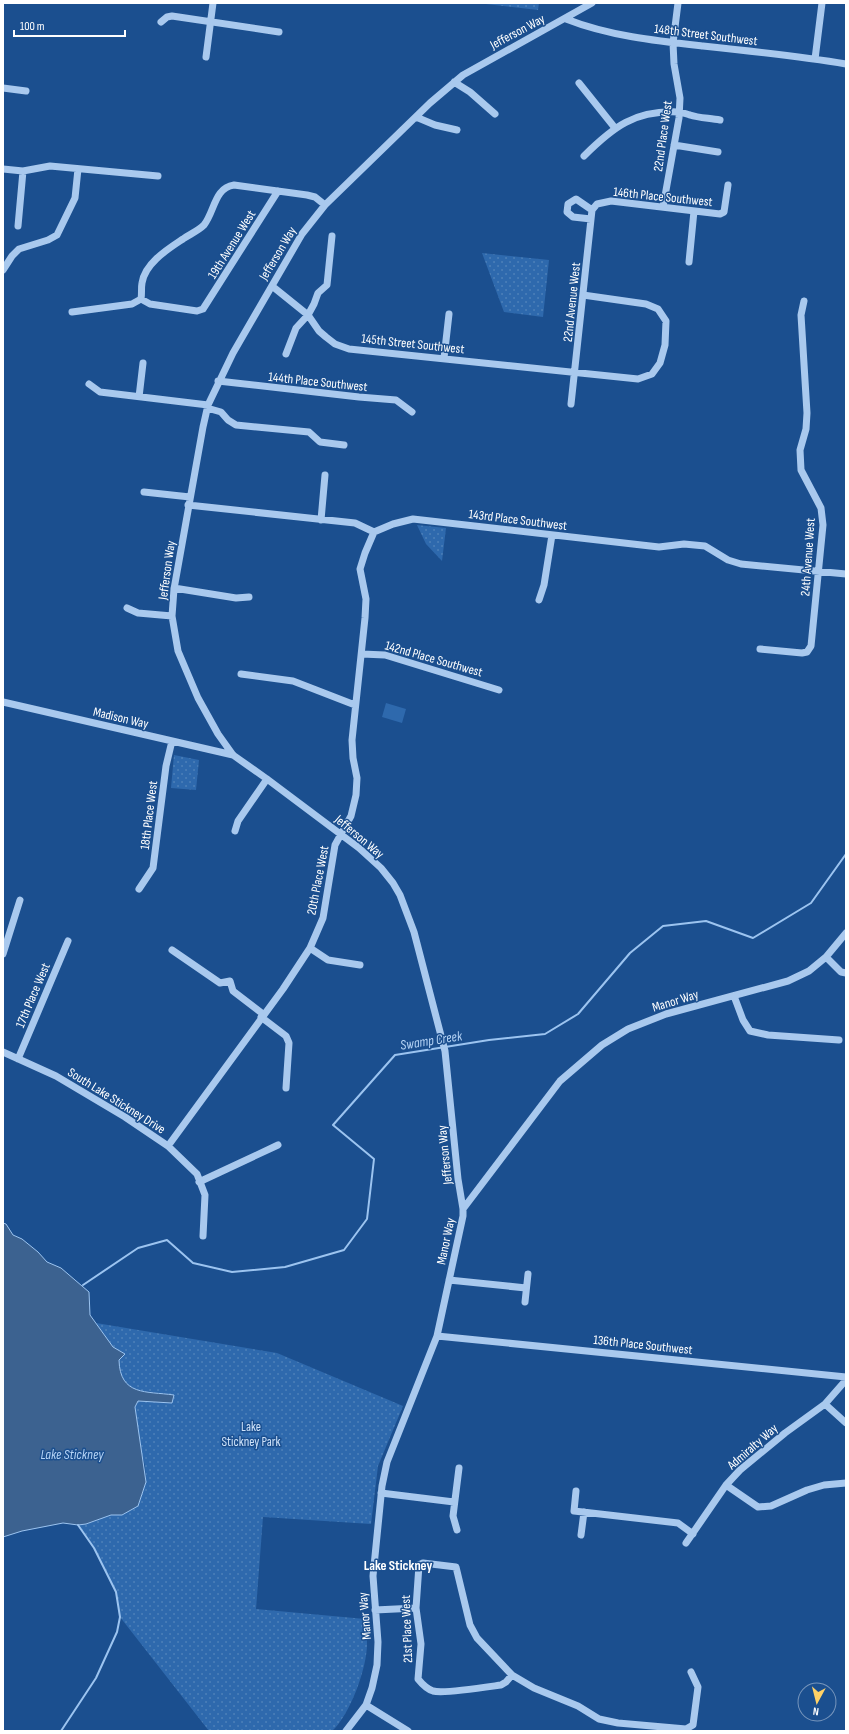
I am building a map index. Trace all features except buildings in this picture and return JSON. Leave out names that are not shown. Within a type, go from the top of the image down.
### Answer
[{"type":"street","points":[[206,57],[213,3]]},
{"type":"street","name":"Jefferson Way","points":[[463,1209],[458,1179],[445,1051],[414,932],[400,895],[381,868],[341,834],[233,755],[218,734],[186,673],[178,651],[172,616],[174,588],[188,505],[208,406],[218,381],[233,352],[302,234],[325,205],[454,82],[480,64],[566,19],[591,3]]},
{"type":"street","points":[[673,43],[678,3]]},
{"type":"street","points":[[815,59],[822,3]]},
{"type":"street","points":[[161,22],[167,17],[172,16],[279,32]]},
{"type":"street","name":"148th Street Southwest","points":[[566,19],[606,32],[673,43],[815,59],[846,64]]},
{"type":"street","name":"22nd Place West","points":[[663,208],[674,145],[680,98],[674,64],[673,43]]},
{"type":"street","points":[[454,82],[470,92],[495,114]]},
{"type":"street","points":[[579,83],[615,128]]},
{"type":"street","points":[[3,88],[26,91]]},
{"type":"street","points":[[584,156],[615,128],[631,118],[644,115],[679,112],[720,120]]},
{"type":"street","points":[[416,117],[435,125],[457,130]]},
{"type":"street","points":[[674,145],[718,152]]},
{"type":"street","points":[[3,168],[23,171],[50,166],[158,176]]},
{"type":"street","points":[[3,270],[18,249],[48,240],[57,235],[75,198],[78,169]]},
{"type":"street","points":[[18,226],[23,171]]},
{"type":"street","name":"146th Place Southwest","points":[[595,207],[612,201],[720,214],[724,212],[728,185]]},
{"type":"street","points":[[72,312],[132,304],[141,299],[142,282],[148,268],[159,256],[204,224],[223,189],[228,186],[307,194],[315,197],[325,205]]},
{"type":"street","name":"19th Avenue West","points":[[141,299],[150,304],[197,311],[203,309],[278,191]]},
{"type":"street","points":[[591,219],[573,217],[567,212],[568,204],[576,199],[595,207]]},
{"type":"street","name":"22nd Avenue West","points":[[571,404],[591,219],[595,207]]},
{"type":"street","points":[[689,262],[694,211]]},
{"type":"street","points":[[286,354],[296,328],[308,315],[318,294],[327,285],[332,236]]},
{"type":"street","name":"145th Street Southwest","points":[[272,286],[308,315],[326,338],[335,344],[350,348],[638,379],[652,374],[660,363],[665,345],[666,321],[658,309],[646,304],[583,295]]},
{"type":"street","name":"24th Avenue West","points":[[760,649],[802,653],[807,652],[810,649],[823,525],[821,508],[801,470],[800,450],[806,429],[807,412],[801,315],[804,301]]},
{"type":"street","points":[[444,358],[449,314]]},
{"type":"street","points":[[139,397],[143,363]]},
{"type":"street","name":"144th Place Southwest","points":[[218,381],[351,397],[396,400],[412,412]]},
{"type":"street","points":[[89,384],[100,392],[208,406],[220,412],[236,425],[309,432],[320,442],[344,445]]},
{"type":"street","points":[[320,520],[324,475]]},
{"type":"street","points":[[144,492],[190,497]]},
{"type":"street","points":[[188,505],[355,523],[374,532]]},
{"type":"street","name":"143rd Place Southwest","points":[[374,532],[413,518],[659,547],[684,544],[705,546],[728,560],[741,564],[846,574]]},
{"type":"street","name":"20th Place West","points":[[168,1146],[262,1015],[283,989],[310,948],[323,918],[327,902],[331,862],[335,845],[351,816],[356,795],[357,778],[353,758],[352,740],[362,654],[366,599],[360,569],[374,532]]},
{"type":"street","points":[[539,600],[544,585],[552,535]]},
{"type":"street","points":[[174,588],[236,598],[249,597]]},
{"type":"street","points":[[127,608],[138,613],[172,616]]},
{"type":"street","name":"142nd Place Southwest","points":[[362,654],[385,655],[499,690]]},
{"type":"street","points":[[241,674],[293,681],[355,706]]},
{"type":"street","name":"Madison Way","points":[[3,702],[233,755]]},
{"type":"street","name":"18th Place West","points":[[139,889],[153,868],[166,766],[172,741]]},
{"type":"street","points":[[235,831],[238,821],[267,779]]},
{"type":"street","points":[[3,954],[20,900]]},
{"type":"street","name":"Manor Way","points":[[346,1731],[366,1705],[372,1688],[377,1665],[378,1642],[373,1576],[381,1493],[387,1462],[437,1336],[463,1216],[463,1209],[560,1081],[602,1045],[628,1029],[666,1014],[788,981],[809,971],[826,957],[846,933]]},
{"type":"street","name":"17th Place West","points":[[18,1059],[68,941]]},
{"type":"street","points":[[310,948],[328,960],[360,965]]},
{"type":"street","points":[[172,950],[220,983],[230,981],[233,991],[286,1036],[289,1043],[286,1088]]},
{"type":"street","points":[[826,957],[841,972],[846,973]]},
{"type":"street","points":[[734,996],[743,1020],[750,1031],[768,1035],[838,1040]]},
{"type":"street","name":"South Lake Stickney Drive","points":[[3,1052],[56,1076],[125,1117],[168,1146],[197,1174],[205,1195],[203,1236]]},
{"type":"street","points":[[200,1182],[278,1145]]},
{"type":"street","points":[[525,1302],[528,1274]]},
{"type":"street","points":[[449,1280],[526,1288]]},
{"type":"street","name":"136th Place Southwest","points":[[437,1336],[846,1378]]},
{"type":"street","name":"Admiralty Way","points":[[686,1543],[726,1485],[740,1470],[785,1433],[825,1404],[846,1378]]},
{"type":"street","points":[[825,1404],[846,1423]]},
{"type":"street","points":[[457,1530],[453,1516],[459,1468]]},
{"type":"street","points":[[726,1485],[758,1507],[771,1506],[807,1490],[846,1483]]},
{"type":"street","points":[[576,1491],[574,1511],[678,1523],[693,1534]]},
{"type":"street","points":[[381,1493],[454,1502]]},
{"type":"street","points":[[581,1535],[584,1512]]},
{"type":"street","name":"21st Place West","points":[[423,1563],[456,1567],[470,1625],[477,1638],[512,1675],[501,1685],[444,1691],[433,1691],[418,1679],[421,1644],[416,1608],[417,1572],[419,1565],[423,1563]]},
{"type":"street","points":[[375,1610],[416,1608]]},
{"type":"street","points":[[512,1675],[534,1688],[578,1706],[599,1719],[618,1723],[686,1729],[693,1725],[698,1687],[691,1672]]},
{"type":"street","points":[[366,1705],[408,1731]]},
{"type":"green space","points":[[477,3],[539,3],[538,10]]},
{"type":"green space","points":[[482,253],[549,260],[543,317],[504,312]]},
{"type":"green space","points":[[417,525],[446,528],[442,561],[426,544]]},
{"type":"green space","points":[[386,703],[406,709],[402,723],[382,717]]},
{"type":"green space","points":[[174,755],[199,760],[196,790],[171,788]]},
{"type":"green space","name":"Lake Stickney Park","points":[[96,1323],[277,1353],[403,1406],[378,1466],[371,1524],[263,1517],[256,1609],[365,1619],[367,1644],[361,1678],[345,1714],[339,1724],[332,1731],[209,1731],[120,1617],[116,1592],[94,1548],[78,1525],[87,1524],[111,1515],[122,1515],[138,1506],[146,1482],[145,1466],[140,1446],[135,1407],[138,1401],[172,1403],[174,1395],[137,1390],[124,1381],[119,1360],[125,1354],[113,1347]]},
{"type":"water","name":"Lake Stickney","points":[[3,1223],[6,1224],[13,1235],[22,1239],[38,1252],[47,1262],[61,1268],[89,1292],[90,1315],[113,1347],[125,1354],[119,1360],[124,1380],[129,1386],[136,1390],[145,1392],[174,1395],[172,1403],[138,1401],[135,1407],[146,1482],[138,1506],[122,1515],[111,1515],[86,1524],[78,1525],[63,1523],[22,1531],[3,1537]]},
{"type":"waterway","name":"Swamp Creek","points":[[83,1285],[138,1248],[167,1240],[193,1263],[232,1272],[285,1267],[344,1250],[367,1219],[374,1159],[333,1125],[395,1055],[489,1040],[545,1034],[578,1014],[630,953],[663,926],[706,921],[753,938],[811,903],[846,854]]},
{"type":"waterway","points":[[61,1731],[96,1678],[117,1632],[120,1617],[116,1592],[94,1548],[78,1525]]},
{"type":"district","name":"Lake Stickney","points":[[398,1565]]}]
